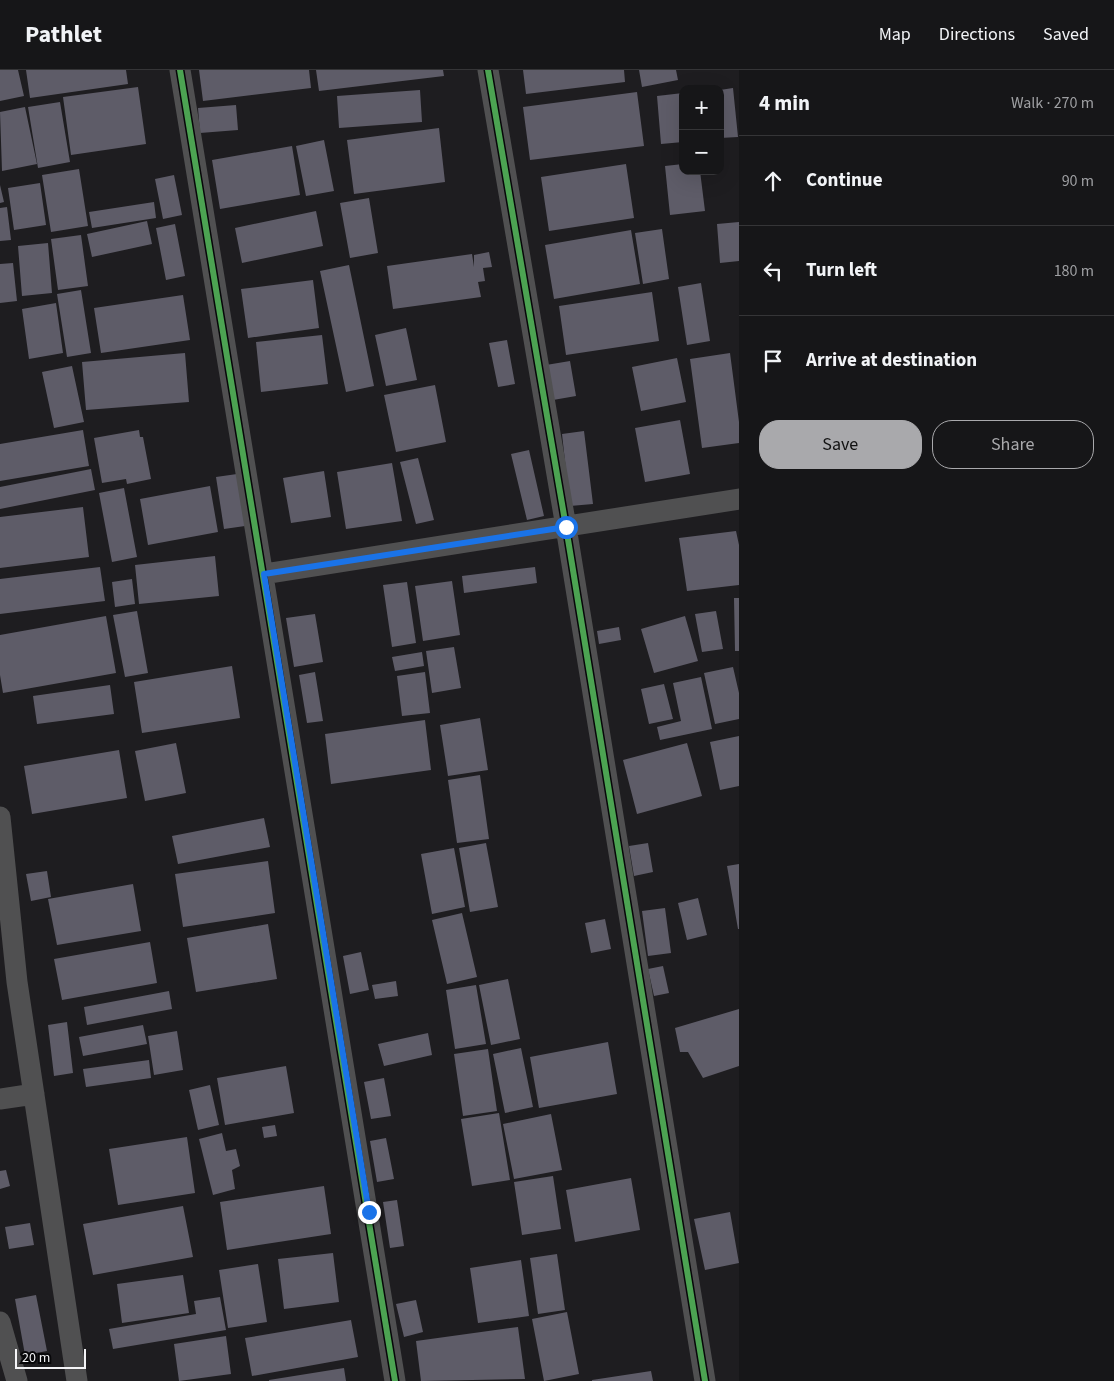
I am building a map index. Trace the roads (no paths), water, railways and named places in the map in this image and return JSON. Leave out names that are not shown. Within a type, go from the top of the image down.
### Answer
[{"type":"street","points":[[180,70],[395,1381]]},
{"type":"street","points":[[488,70],[566,527],[704,1381]]},
{"type":"street","points":[[264,574],[739,499]]},
{"type":"street","points":[[0,817],[17,982],[77,1381]]},
{"type":"street","points":[[0,1098],[34,1094]]},
{"type":"street","points":[[0,1322],[17,1381]]}]
